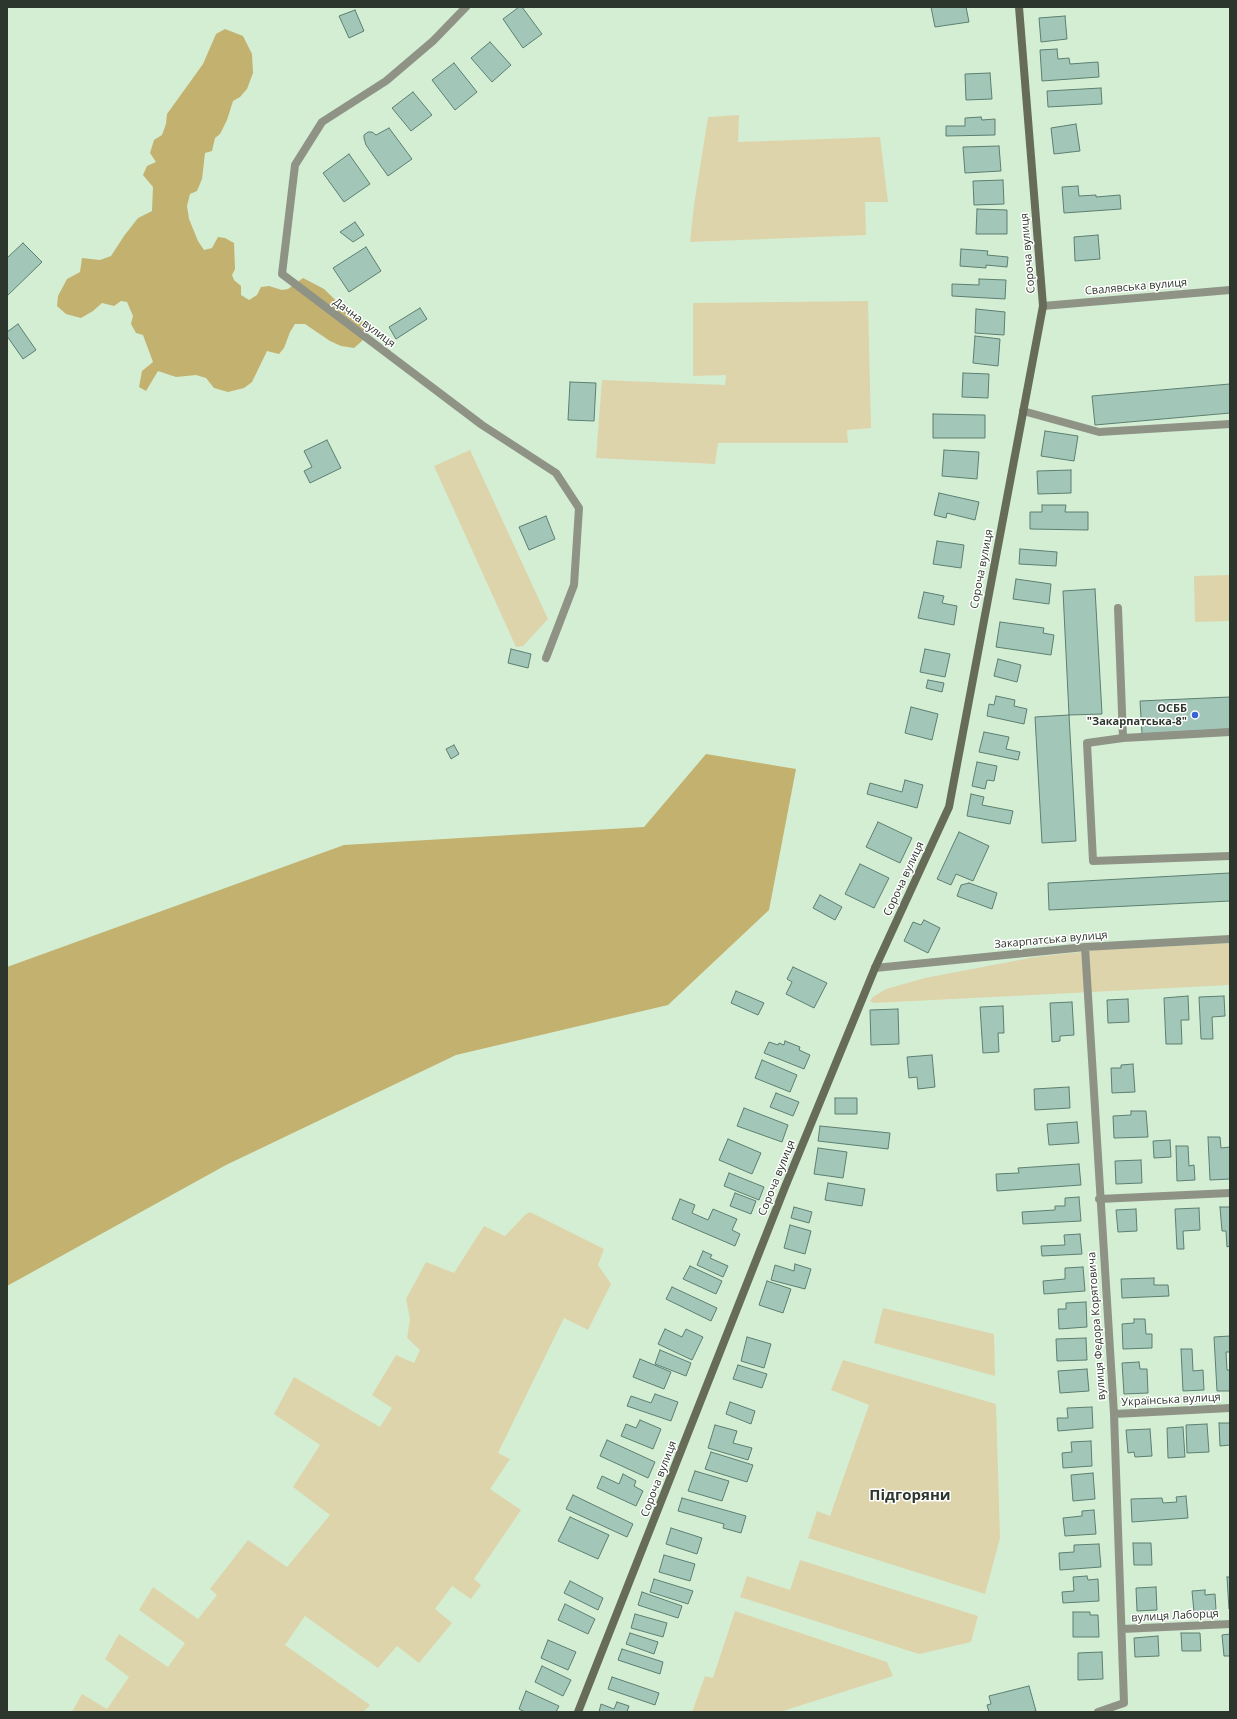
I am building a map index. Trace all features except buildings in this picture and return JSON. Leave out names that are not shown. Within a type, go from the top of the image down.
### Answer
[{"type":"main road","name":"Сороча вулиця","points":[[578,1712],[785,1186],[875,968],[949,806],[1043,306],[1019,7]]},
{"type":"street","name":"Дачна вулиця","points":[[466,7],[433,41],[386,81],[322,122],[296,165],[282,274],[482,425],[556,473],[578,508],[578,523],[574,585],[546,658]]},
{"type":"street","name":"Свалявська вулиця","points":[[1043,306],[1230,290]]},
{"type":"street","points":[[1024,411],[1099,432],[1230,424]]},
{"type":"street","points":[[1118,608],[1123,738]]},
{"type":"street","points":[[1230,732],[1123,738],[1087,743],[1093,861],[1230,856]]},
{"type":"street","name":"Закарпатська вулиця","points":[[875,968],[1085,947],[1230,939]]},
{"type":"street","name":"вулиця Федора Корятовича","points":[[1085,947],[1099,1199],[1114,1414],[1124,1703],[1098,1712]]},
{"type":"street","points":[[1099,1199],[1230,1193]]},
{"type":"street","name":"Українська вулиця","points":[[1114,1414],[1230,1408]]},
{"type":"street","name":"вулиця Лаборця","points":[[1122,1629],[1230,1624]]},
{"type":"shaded area","points":[[225,29],[243,36],[252,54],[253,73],[247,89],[240,97],[233,101],[227,120],[220,134],[215,138],[212,151],[205,153],[202,179],[197,191],[190,194],[187,206],[189,219],[198,241],[204,250],[212,248],[218,237],[225,238],[234,243],[235,269],[232,275],[234,280],[241,286],[241,295],[249,300],[257,295],[261,287],[269,286],[282,290],[288,289],[303,278],[324,289],[355,319],[364,322],[366,328],[362,341],[354,348],[341,346],[330,341],[305,324],[295,324],[290,332],[284,348],[279,354],[267,351],[252,382],[244,388],[228,392],[214,388],[206,378],[196,375],[176,377],[158,371],[146,391],[139,387],[142,371],[153,362],[143,335],[136,333],[131,324],[133,316],[127,302],[121,301],[114,306],[102,303],[93,311],[81,318],[66,314],[57,306],[58,296],[67,279],[80,272],[82,258],[100,260],[111,256],[138,218],[152,211],[153,187],[143,175],[147,166],[156,162],[150,153],[154,140],[162,135],[166,124],[167,114],[203,64],[216,34]]},
{"type":"shaded area","points":[[739,115],[738,142],[880,137],[888,202],[865,202],[866,235],[690,242],[694,205],[708,117]]},
{"type":"shaded area","points":[[868,301],[871,428],[847,430],[848,443],[718,443],[715,464],[596,458],[602,380],[725,385],[726,375],[693,376],[693,303]]},
{"type":"shaded area","points":[[470,450],[548,619],[523,646],[516,647],[434,466]]},
{"type":"shaded area","points":[[1230,575],[1230,621],[1195,622],[1194,576]]},
{"type":"shaded area","points":[[706,754],[796,769],[769,910],[668,1005],[456,1055],[226,1165],[7,1286],[7,967],[344,845],[644,827]]},
{"type":"shaded area","points":[[1230,943],[1230,985],[874,1003],[870,1001],[873,997],[886,989],[925,978],[1035,957],[1098,950]]},
{"type":"shaded area","points":[[530,1212],[604,1249],[598,1265],[611,1284],[588,1330],[564,1318],[498,1453],[510,1459],[490,1489],[521,1510],[474,1579],[481,1585],[471,1599],[452,1586],[435,1609],[452,1623],[419,1663],[397,1646],[378,1668],[305,1616],[285,1645],[370,1705],[363,1712],[72,1712],[82,1694],[107,1709],[129,1677],[105,1659],[119,1634],[168,1667],[185,1643],[139,1610],[153,1587],[198,1619],[217,1595],[210,1589],[248,1540],[287,1567],[330,1515],[293,1487],[320,1445],[274,1414],[294,1377],[380,1427],[392,1408],[372,1395],[396,1355],[414,1363],[420,1350],[407,1338],[410,1319],[406,1299],[426,1262],[454,1273],[484,1226],[505,1236],[525,1215]]},
{"type":"shaded area","points":[[883,1308],[994,1334],[995,1376],[874,1343]]},
{"type":"shaded area","points":[[843,1360],[996,1404],[1000,1538],[985,1594],[808,1538],[817,1511],[830,1516],[869,1405],[831,1390]]},
{"type":"shaded area","points":[[800,1560],[978,1616],[971,1642],[919,1654],[740,1597],[747,1576],[790,1590]]},
{"type":"shaded area","points":[[735,1611],[887,1662],[893,1676],[780,1712],[692,1712],[705,1676],[713,1678]]},
{"type":"place","name":"ОСББ \"Закарпатська-8\"","points":[[1195,715]]},
{"type":"district","name":"Підгоряни","points":[[910,1496]]}]
